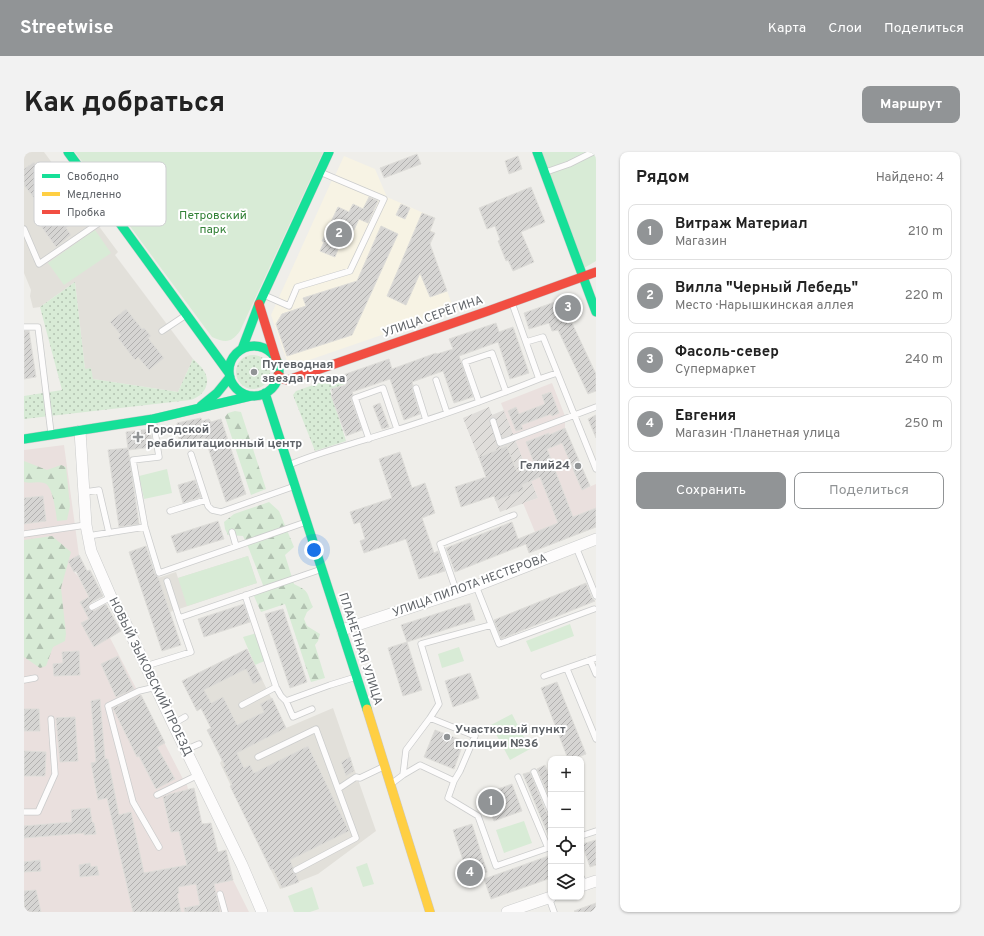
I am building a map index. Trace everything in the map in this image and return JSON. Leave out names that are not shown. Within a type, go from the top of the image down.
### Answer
[{"type":"street","points":[[68,152],[75,162]]},
{"type":"street","points":[[241,350],[259,304],[329,152]]},
{"type":"street","points":[[537,152],[596,312]]},
{"type":"street","points":[[122,226],[204,337],[236,388],[251,396]]},
{"type":"street","name":"УЛИЦА СЕРЁГИНА","points":[[278,376],[288,380],[512,303],[570,281],[584,278],[596,272]]},
{"type":"street","points":[[24,438],[80,431],[153,419],[265,393],[276,383],[278,368],[259,304]]},
{"type":"street","points":[[204,337],[225,346],[241,350]]},
{"type":"street","points":[[195,410],[210,400],[221,389],[229,375],[230,363],[235,355],[241,350],[252,346],[262,347],[270,352],[276,360]]},
{"type":"street","name":"ПЛАНЕТНАЯ УЛИЦА","points":[[265,393],[357,677],[430,912]]},
{"type":"street","name":"НОВЫЙ ЗЫКОВСКИЙ ПРОЕЗД","points":[[80,431],[87,531],[91,551],[172,724],[242,866],[262,912]]},
{"type":"street","name":"УЛИЦА ПИЛОТА НЕСТЕРОВА","points":[[342,630],[457,593],[596,540]]},
{"type":"street","points":[[584,883],[596,881]]},
{"type":"street","points":[[506,912],[548,898]]},
{"type":"lane","points":[[545,172],[569,164],[593,152]]},
{"type":"lane","points":[[264,295],[289,306],[297,287],[350,271],[384,199],[320,172]]},
{"type":"lane","points":[[24,229],[39,264],[95,226]]},
{"type":"lane","points":[[512,303],[539,379]]},
{"type":"lane","points":[[162,331],[186,314]]},
{"type":"lane","points":[[24,327],[38,326],[51,435]]},
{"type":"lane","points":[[526,342],[543,337],[596,469]]},
{"type":"lane","points":[[479,402],[465,362],[492,353],[506,392]]},
{"type":"lane","points":[[289,465],[310,455],[369,439],[479,402],[557,373]]},
{"type":"lane","points":[[436,380],[447,413]]},
{"type":"lane","points":[[369,439],[355,398],[362,395],[383,388],[397,429]]},
{"type":"lane","points":[[416,388],[426,420]]},
{"type":"lane","points":[[493,421],[500,443],[596,407]]},
{"type":"lane","points":[[153,419],[159,457],[133,460],[145,528],[160,573],[307,522]]},
{"type":"lane","points":[[191,454],[208,506],[212,510],[221,512],[296,486]]},
{"type":"lane","points":[[85,492],[99,490],[109,533]]},
{"type":"lane","points":[[170,511],[206,500]]},
{"type":"lane","points":[[457,593],[440,544],[514,515]]},
{"type":"lane","points":[[24,534],[87,531],[109,533],[145,528]]},
{"type":"lane","points":[[232,532],[236,546]]},
{"type":"lane","points":[[576,547],[596,596]]},
{"type":"lane","points":[[179,618],[322,569]]},
{"type":"lane","points":[[146,666],[191,652],[167,581]]},
{"type":"lane","points":[[476,586],[499,644],[595,608],[596,616]]},
{"type":"lane","points":[[245,595],[276,687],[286,701],[293,717],[312,709]]},
{"type":"lane","points":[[92,607],[111,596]]},
{"type":"lane","points":[[403,775],[406,750],[439,704],[421,644],[491,625]]},
{"type":"lane","points":[[544,676],[593,659],[596,674]]},
{"type":"lane","points":[[567,668],[596,740]]},
{"type":"lane","points":[[286,701],[357,677]]},
{"type":"lane","points":[[24,680],[35,678]]},
{"type":"lane","points":[[156,687],[139,691],[108,706],[132,802],[159,847]]},
{"type":"lane","points":[[242,705],[276,687]]},
{"type":"lane","points":[[172,724],[184,717]]},
{"type":"lane","points":[[430,718],[475,736],[460,772],[454,780],[448,798],[478,816],[496,866],[548,849]]},
{"type":"lane","points":[[24,812],[38,812],[55,774],[51,719]]},
{"type":"lane","points":[[258,757],[316,729],[356,838],[296,870]]},
{"type":"lane","points":[[185,750],[199,744]]},
{"type":"lane","points":[[391,784],[420,765],[454,780]]},
{"type":"lane","points":[[338,789],[356,777],[360,778],[385,766]]},
{"type":"lane","points":[[534,772],[548,805]]},
{"type":"lane","points":[[157,795],[198,775]]},
{"type":"lane","points":[[518,777],[548,844]]},
{"type":"lane","points":[[584,835],[596,831]]},
{"type":"lane","points":[[220,894],[225,912]]},
{"type":"lane","points":[[551,900],[554,912]]},
{"type":"shaded area","points":[[24,152],[44,152],[51,162],[34,162],[34,226],[99,226],[118,252],[115,255],[193,359],[178,392],[93,379],[85,369],[75,282],[40,307],[33,308],[30,296],[31,290],[24,273]]},
{"type":"shaded area","points":[[344,156],[375,169],[387,197],[435,218],[430,230],[435,233],[430,244],[454,310],[289,367],[271,315]]},
{"type":"shaded area","points":[[552,383],[565,416],[565,428],[557,432],[582,490],[596,484],[596,527],[529,553],[523,537],[535,532],[523,503],[538,498],[501,403]]},
{"type":"shaded area","points":[[489,407],[492,415],[504,410],[538,498],[500,512],[463,418]]},
{"type":"shaded area","points":[[64,445],[79,555],[68,561],[78,576],[183,779],[186,781],[188,789],[194,788],[202,824],[211,823],[218,852],[226,850],[233,880],[249,912],[24,912],[24,450]]},
{"type":"shaded area","points":[[248,556],[257,583],[170,612],[158,578],[176,572],[178,578]]},
{"type":"shaded area","points":[[247,649],[286,728],[333,708],[376,831],[318,874],[280,889],[220,763],[222,760],[207,730],[211,728],[201,709],[197,711],[182,681]]},
{"type":"green space","name":"Петровский парк","points":[[75,152],[323,152],[240,331],[234,338],[228,341],[212,337],[130,226],[166,226],[166,162],[82,162]]},
{"type":"green space","points":[[541,152],[596,152],[596,261],[584,268]]},
{"type":"green space","points":[[95,230],[111,253],[64,285],[48,263]]},
{"type":"green space","points":[[75,282],[85,369],[91,368],[93,379],[178,392],[193,359],[202,368],[206,376],[207,385],[202,393],[190,400],[24,419],[24,396],[62,390],[40,307]]},
{"type":"green space","points":[[253,355],[265,360],[270,372],[265,384],[253,389],[241,384],[236,372],[241,360]]},
{"type":"green space","points":[[342,375],[345,384],[330,390],[346,441],[315,451],[293,395],[296,391]]},
{"type":"green space","points":[[235,411],[241,412],[266,489],[251,495],[225,417],[228,413]]},
{"type":"green space","points":[[24,461],[47,470],[61,465],[66,467],[70,506],[67,520],[57,521],[54,500],[47,485],[41,482],[24,482]]},
{"type":"green space","points":[[167,469],[172,493],[144,499],[139,476]]},
{"type":"green space","points":[[269,502],[279,511],[294,547],[285,555],[294,584],[306,591],[313,607],[307,612],[304,619],[307,626],[320,634],[315,645],[325,678],[311,682],[285,604],[261,612],[254,596],[260,592],[263,585],[249,549],[243,536],[228,535],[225,529],[224,522],[234,514]]},
{"type":"green space","points":[[52,536],[71,552],[61,588],[66,634],[65,641],[53,647],[46,666],[40,668],[24,657],[24,540]]},
{"type":"green space","points":[[248,556],[257,583],[187,606],[178,578]]},
{"type":"green space","points":[[570,624],[574,636],[531,652],[526,641]]},
{"type":"green space","points":[[257,633],[267,660],[255,665],[243,637]]},
{"type":"green space","points":[[459,647],[464,661],[442,668],[438,654]]},
{"type":"green space","points":[[512,714],[530,749],[510,760],[491,725]]},
{"type":"green space","points":[[524,821],[532,843],[504,853],[496,830]]},
{"type":"green space","points":[[367,863],[374,884],[363,887],[356,867]]},
{"type":"green space","points":[[312,887],[319,909],[310,912],[294,912],[288,896]]},
{"type":"building","points":[[417,154],[421,164],[384,178],[380,168]]},
{"type":"building","points":[[518,156],[522,169],[509,174],[505,161]]},
{"type":"building","points":[[34,162],[34,198],[24,185],[24,169]]},
{"type":"building","points":[[531,187],[545,222],[521,232],[534,262],[513,271],[508,260],[506,261],[498,241],[500,240],[495,226],[487,229],[479,208]]},
{"type":"building","points":[[369,197],[378,201],[368,223],[359,219],[346,247],[340,244],[335,257],[320,251],[324,242],[322,241],[338,207],[349,212],[353,204],[363,209]]},
{"type":"building","points":[[401,204],[410,208],[405,219],[396,215]]},
{"type":"building","points":[[422,213],[435,218],[430,231],[435,233],[430,244],[447,291],[430,297],[420,273],[406,305],[387,296]]},
{"type":"building","points":[[41,226],[68,226],[66,228],[71,235],[56,247]]},
{"type":"building","points":[[381,226],[398,234],[352,335],[287,356],[276,324],[282,314],[306,306],[303,298],[357,281]]},
{"type":"building","points":[[566,298],[575,319],[571,321],[596,374],[596,391],[588,394],[558,330],[552,331],[549,323],[529,329],[524,313]]},
{"type":"building","points":[[126,309],[142,329],[144,328],[151,336],[148,338],[164,358],[149,370],[138,357],[135,360],[118,338],[121,335],[110,322]]},
{"type":"building","points":[[496,323],[499,332],[513,327],[529,373],[510,379],[498,342],[459,356],[473,397],[454,403],[443,371],[412,382],[412,389],[420,414],[404,420],[390,379],[352,392],[353,394],[351,399],[362,430],[346,436],[331,395],[333,394],[331,389],[346,385],[343,375],[389,359],[392,369],[436,353],[437,354],[453,349],[449,339]]},
{"type":"building","points":[[24,331],[29,331],[36,377],[24,379]]},
{"type":"building","points":[[551,392],[559,413],[552,416],[551,414],[521,425],[523,429],[516,431],[508,411],[516,407],[519,414],[545,404],[542,395]]},
{"type":"building","points":[[380,403],[389,427],[382,429],[373,406]]},
{"type":"building","points":[[596,415],[596,438],[588,419]]},
{"type":"building","points":[[201,418],[202,421],[209,419],[211,422],[221,419],[246,494],[226,502],[205,438],[179,441],[177,423]]},
{"type":"building","points":[[565,428],[590,486],[582,490],[562,443],[547,449],[573,517],[596,508],[596,527],[529,553],[526,544],[455,572],[446,548],[512,522],[518,539],[558,523],[540,477],[522,485],[524,490],[496,501],[494,496],[461,507],[455,487],[486,477],[479,457],[507,446],[517,472],[535,465],[526,442]]},
{"type":"building","points":[[150,429],[153,447],[128,450],[126,432]]},
{"type":"building","points":[[128,448],[139,524],[119,527],[108,450]]},
{"type":"building","points":[[400,452],[412,488],[425,483],[435,513],[422,518],[434,553],[438,551],[445,571],[419,579],[406,539],[364,553],[360,541],[365,539],[360,522],[354,524],[350,512],[392,498],[379,459]]},
{"type":"building","points":[[195,480],[201,497],[183,503],[178,485]]},
{"type":"building","points":[[43,496],[46,521],[24,524],[24,498]]},
{"type":"building","points":[[218,521],[224,539],[177,553],[171,536]]},
{"type":"building","points":[[146,546],[181,645],[162,651],[129,552]]},
{"type":"building","points":[[79,555],[87,571],[90,570],[103,596],[90,603],[88,609],[94,611],[106,604],[121,631],[94,647],[81,623],[89,619],[80,602],[89,597],[76,571],[74,572],[68,561]]},
{"type":"building","points":[[586,583],[592,598],[595,601],[501,639],[494,620]]},
{"type":"building","points":[[470,603],[475,620],[407,642],[401,625]]},
{"type":"building","points":[[244,604],[250,622],[204,637],[198,619]]},
{"type":"building","points":[[283,609],[307,682],[290,688],[265,614]]},
{"type":"building","points":[[407,642],[422,690],[403,696],[388,648]]},
{"type":"building","points":[[247,649],[262,680],[253,684],[246,669],[204,690],[211,703],[223,697],[237,725],[264,712],[260,704],[272,698],[286,728],[237,753],[244,768],[250,765],[254,773],[308,746],[349,831],[290,860],[293,867],[292,872],[296,874],[299,882],[282,888],[273,869],[271,870],[230,786],[232,784],[223,767],[225,766],[207,730],[211,728],[201,708],[197,711],[182,681]]},
{"type":"building","points":[[79,651],[80,675],[54,676],[53,664],[63,663],[62,652]]},
{"type":"building","points":[[118,656],[134,689],[116,697],[101,664]]},
{"type":"building","points":[[470,673],[479,698],[453,707],[445,681]]},
{"type":"building","points":[[557,682],[586,754],[581,756],[567,756],[541,688]]},
{"type":"building","points":[[141,695],[165,743],[157,747],[175,779],[156,789],[139,756],[137,757],[113,708]]},
{"type":"building","points":[[100,699],[105,759],[108,759],[119,815],[131,812],[144,873],[187,865],[179,831],[171,832],[163,797],[194,788],[202,824],[211,823],[218,852],[226,850],[233,880],[214,884],[220,912],[185,912],[184,908],[200,905],[196,884],[178,887],[179,893],[177,894],[181,912],[133,912],[107,798],[98,800],[91,763],[96,762],[91,701]]},
{"type":"building","points":[[24,709],[39,709],[40,731],[24,731]]},
{"type":"building","points":[[75,717],[78,761],[60,762],[56,718]]},
{"type":"building","points":[[435,730],[464,741],[454,769],[424,757]]},
{"type":"building","points":[[24,751],[46,752],[45,776],[24,776]]},
{"type":"building","points":[[350,757],[354,771],[346,776],[341,762]]},
{"type":"building","points":[[545,765],[548,772],[548,794],[537,769]]},
{"type":"building","points":[[530,772],[548,814],[548,835],[523,774]]},
{"type":"building","points":[[512,784],[522,811],[494,821],[484,794]]},
{"type":"building","points":[[90,808],[96,834],[84,835],[84,833],[24,838],[24,826],[72,822],[71,810]]},
{"type":"building","points":[[472,824],[487,872],[469,878],[453,830]]},
{"type":"building","points":[[596,840],[596,865],[590,867],[584,850],[584,843]]},
{"type":"building","points":[[548,856],[548,879],[491,899],[484,879]]},
{"type":"building","points":[[40,860],[41,871],[24,872],[24,862]]},
{"type":"building","points":[[90,863],[91,867],[97,866],[99,875],[80,877],[79,865]]},
{"type":"building","points":[[36,890],[41,912],[24,912],[24,891]]},
{"type":"building","points":[[596,903],[596,912],[574,911]]},
{"type":"traffic: fast","points":[[68,152],[75,162]]},
{"type":"traffic: fast","points":[[242,349],[259,304],[329,152]]},
{"type":"traffic: fast","points":[[537,152],[596,312]]},
{"type":"traffic: fast","points":[[122,226],[229,373]]},
{"type":"traffic: fast","points":[[254,346],[263,348],[274,357],[279,371],[277,380],[268,391],[254,396],[245,394],[234,385],[229,371],[231,362],[240,351],[254,346]]},
{"type":"traffic: fast","points":[[201,406],[217,393],[230,377]]},
{"type":"traffic: fast","points":[[265,393],[367,709]]},
{"type":"traffic: fast","points":[[24,439],[153,419],[251,396]]},
{"type":"traffic: slow","points":[[367,709],[430,912]]},
{"type":"traffic: jam","points":[[278,375],[283,379],[288,380],[596,272]]},
{"type":"traffic: jam","points":[[259,304],[276,359]]},
{"type":"place","name":"Вилла \"Черный Лебедь\"","points":[[339,234]]},
{"type":"place","name":"Фасоль-север","points":[[568,308]]},
{"type":"place","name":"Путеводная звезда гусара","points":[[254,372]]},
{"type":"place","name":"Городской реабилитационный центр","points":[[138,437]]},
{"type":"place","name":"Гелий24","points":[[578,466]]},
{"type":"place","name":"Участковый пункт полиции №36","points":[[447,737]]},
{"type":"place","name":"Витраж Материал","points":[[491,802]]},
{"type":"place","name":"Евгения","points":[[470,873]]}]
